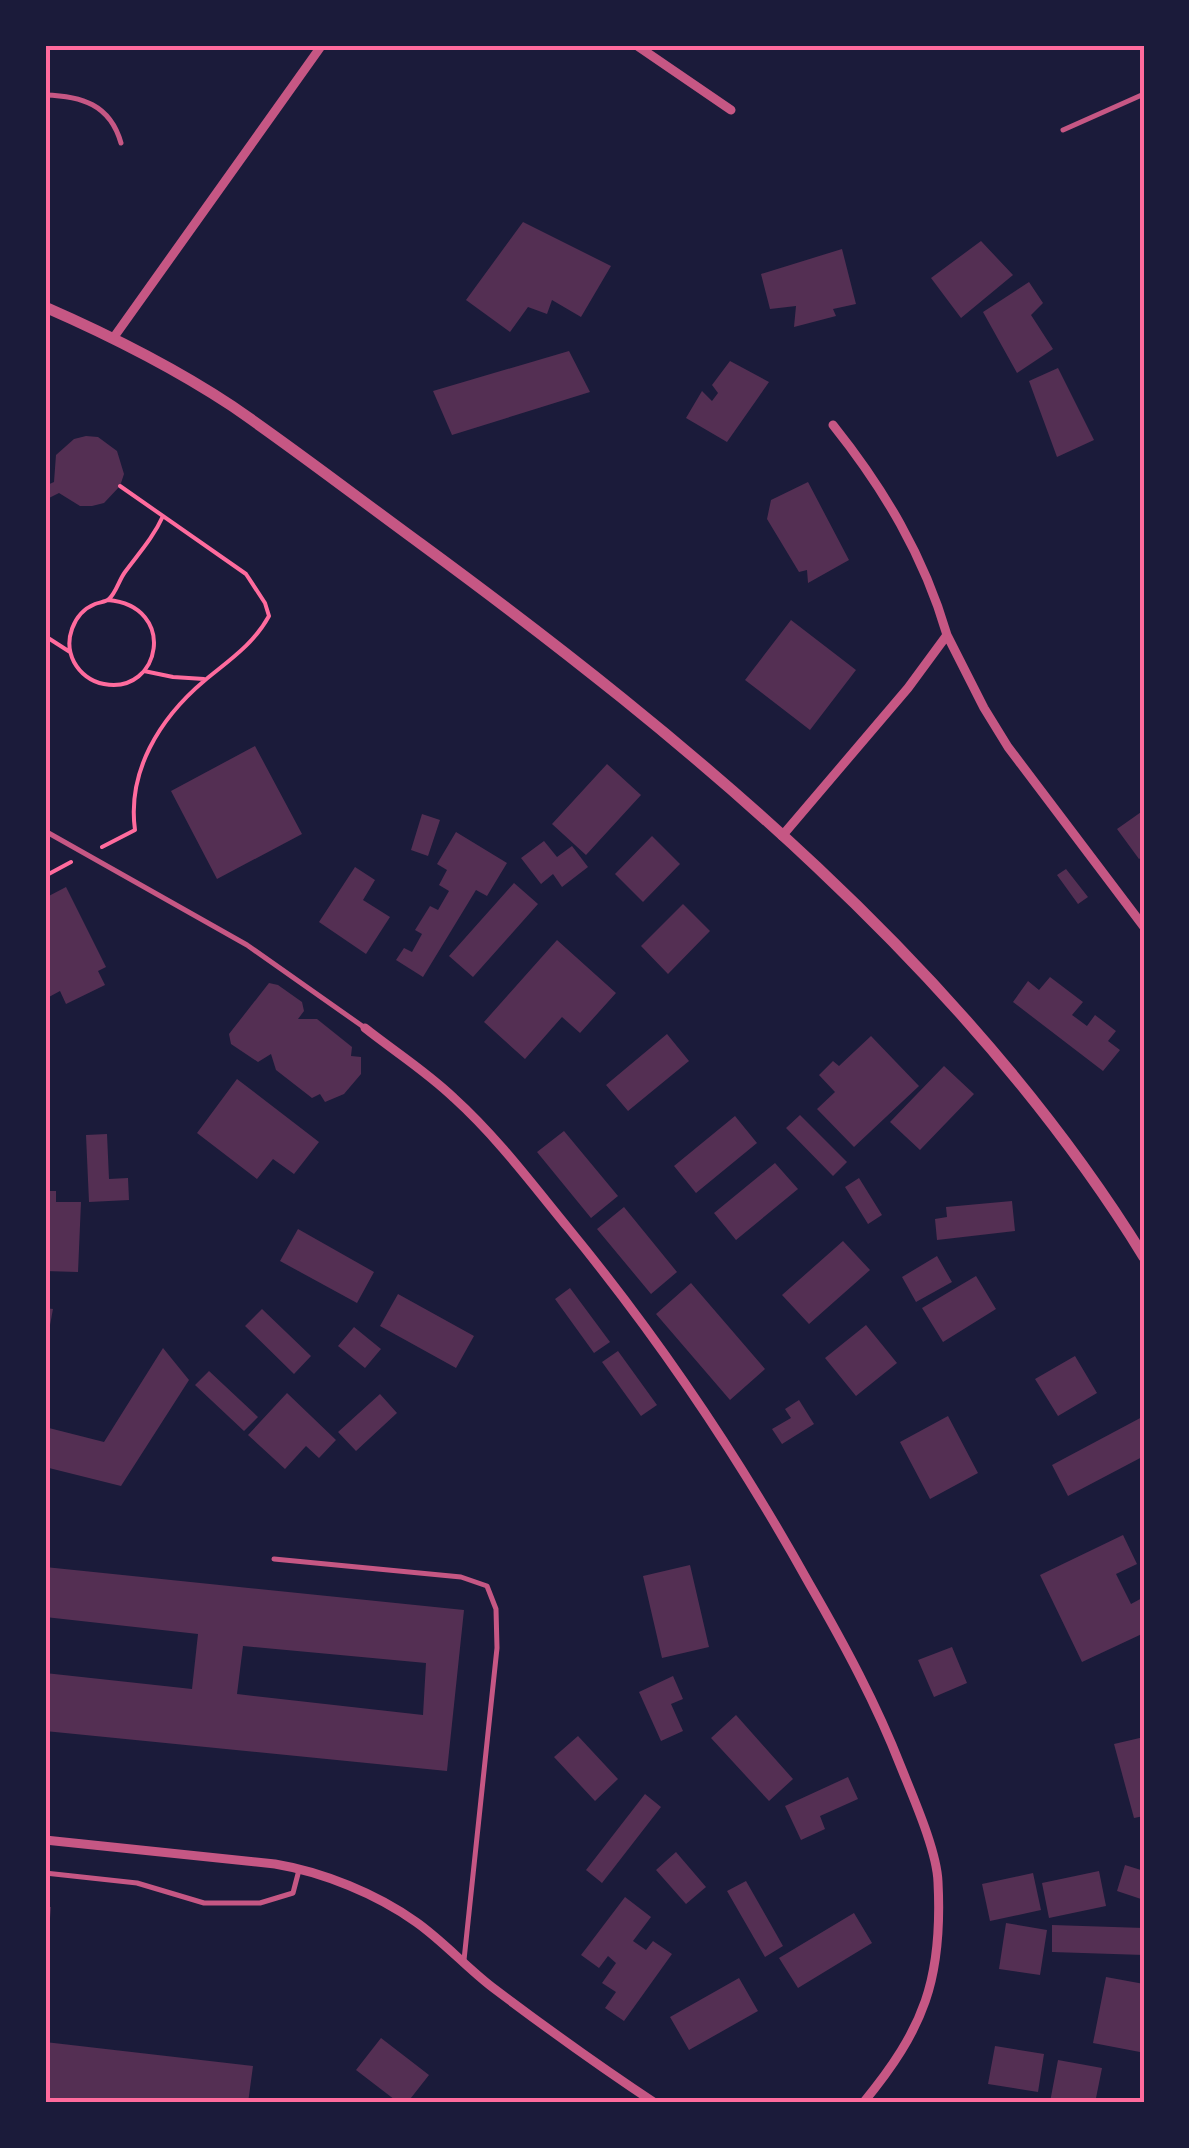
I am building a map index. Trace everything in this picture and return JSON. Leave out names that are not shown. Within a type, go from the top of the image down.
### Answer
[{"type":"street","points":[[114,337],[322,45]]},
{"type":"street","points":[[636,45],[731,110]]},
{"type":"street","points":[[45,307],[114,337],[230,404],[498,601],[643,714],[782,836],[920,969],[1010,1072],[1100,1185],[1144,1257]]},
{"type":"street","points":[[833,425],[872,474],[917,552],[946,635],[1008,747],[1144,927]]},
{"type":"street","points":[[782,836],[908,688],[946,635]]},
{"type":"street","points":[[365,1028],[454,1097],[512,1160],[607,1276],[702,1406],[776,1524],[881,1714],[938,1877],[937,1943],[935,1975],[918,2024],[892,2068],[863,2103]]},
{"type":"street","points":[[45,1840],[300,1868],[363,1893],[416,1922],[588,2058],[655,2103]]},
{"type":"lane","points":[[45,94],[92,102],[117,129],[120,142]]},
{"type":"lane","points":[[1063,130],[1144,94]]},
{"type":"lane","points":[[45,831],[247,946],[365,1028]]},
{"type":"lane","points":[[274,1559],[461,1576],[487,1586],[496,1610],[497,1648],[464,1963]]},
{"type":"lane","points":[[45,1873],[137,1884],[204,1903],[260,1904],[293,1893],[300,1868]]},
{"type":"path","points":[[45,876],[136,830],[132,806],[138,770],[157,733],[207,679],[258,637],[269,616],[246,574],[120,486]]},
{"type":"path","points":[[108,600],[122,575],[152,540],[163,516]]},
{"type":"path","points":[[45,636],[70,652],[84,674],[108,685],[134,679],[144,670],[155,645],[154,630],[136,607],[108,600],[82,612],[74,624],[70,652]]},
{"type":"path","points":[[144,670],[207,679]]},
{"type":"building","points":[[523,222],[611,266],[581,317],[552,300],[547,314],[528,307],[510,332],[466,300]]},
{"type":"building","points":[[981,241],[1013,275],[961,318],[931,278]]},
{"type":"building","points":[[842,249],[856,304],[833,309],[836,316],[794,327],[796,306],[770,309],[761,274]]},
{"type":"building","points":[[1029,282],[1043,303],[1031,315],[1053,349],[1017,373],[983,312]]},
{"type":"building","points":[[569,351],[590,392],[452,435],[433,391]]},
{"type":"building","points":[[730,361],[769,382],[727,442],[686,418],[702,391],[712,401],[718,393],[712,385]]},
{"type":"building","points":[[1058,368],[1094,440],[1057,457],[1029,381]]},
{"type":"building","points":[[98,437],[117,451],[124,474],[120,486],[104,503],[92,506],[80,506],[59,493],[45,500],[45,486],[54,482],[56,455],[74,439]]},
{"type":"building","points":[[808,482],[849,560],[808,583],[807,570],[799,572],[767,519],[771,500]]},
{"type":"building","points":[[791,620],[856,670],[810,730],[745,680]]},
{"type":"building","points":[[255,746],[302,834],[217,879],[171,791]]},
{"type":"building","points":[[607,764],[641,795],[586,855],[552,824]]},
{"type":"building","points":[[1144,810],[1144,856],[1139,859],[1117,829]]},
{"type":"building","points":[[422,814],[440,820],[428,856],[411,850]]},
{"type":"building","points":[[456,832],[507,863],[487,896],[476,890],[423,977],[396,960],[404,948],[412,952],[422,934],[415,930],[430,906],[438,910],[449,891],[439,885],[447,870],[437,864]]},
{"type":"building","points":[[652,836],[680,864],[643,902],[615,874]]},
{"type":"building","points":[[544,841],[557,857],[572,846],[588,867],[562,887],[553,874],[541,884],[521,858]]},
{"type":"building","points":[[355,867],[375,880],[363,900],[390,917],[366,954],[319,922]]},
{"type":"building","points":[[1066,869],[1088,897],[1078,904],[1057,875]]},
{"type":"building","points":[[514,883],[538,904],[473,977],[449,956]]},
{"type":"building","points":[[66,887],[106,967],[98,971],[105,985],[66,1004],[60,991],[49,997],[45,990],[45,898]]},
{"type":"building","points":[[683,904],[710,931],[668,974],[641,946]]},
{"type":"building","points":[[557,940],[616,993],[580,1033],[562,1017],[525,1059],[484,1022]]},
{"type":"building","points":[[1050,977],[1083,1002],[1072,1015],[1087,1026],[1095,1015],[1116,1031],[1108,1041],[1120,1050],[1103,1071],[1013,1002],[1028,981],[1039,990]]},
{"type":"building","points":[[269,983],[302,1002],[304,1011],[298,1019],[317,1019],[352,1047],[351,1056],[361,1057],[361,1074],[344,1094],[325,1102],[320,1094],[312,1098],[276,1070],[271,1054],[258,1062],[231,1044],[229,1034]]},
{"type":"building","points":[[667,1034],[689,1061],[628,1111],[606,1085]]},
{"type":"building","points":[[871,1036],[919,1086],[854,1147],[817,1109],[835,1092],[819,1075],[833,1061],[839,1066]]},
{"type":"building","points":[[944,1066],[974,1094],[920,1150],[890,1122]]},
{"type":"building","points":[[237,1079],[319,1142],[294,1174],[273,1159],[257,1179],[197,1133]]},
{"type":"building","points":[[800,1115],[847,1162],[833,1176],[786,1128]]},
{"type":"building","points":[[735,1116],[757,1143],[696,1193],[674,1166]]},
{"type":"building","points":[[564,1131],[618,1196],[591,1218],[537,1152]]},
{"type":"building","points":[[107,1134],[109,1179],[128,1178],[129,1200],[89,1202],[86,1135]]},
{"type":"building","points":[[775,1163],[798,1189],[736,1240],[714,1213]]},
{"type":"building","points":[[859,1178],[882,1215],[868,1224],[845,1187]]},
{"type":"building","points":[[45,1191],[56,1191],[56,1202],[81,1202],[78,1272],[45,1271]]},
{"type":"building","points":[[1012,1201],[1015,1231],[937,1240],[935,1219],[947,1217],[946,1207]]},
{"type":"building","points":[[624,1207],[677,1272],[651,1294],[597,1229]]},
{"type":"building","points":[[298,1229],[374,1272],[357,1303],[280,1261]]},
{"type":"building","points":[[843,1241],[870,1270],[809,1324],[782,1295]]},
{"type":"building","points":[[937,1256],[952,1282],[916,1302],[902,1277]]},
{"type":"building","points":[[976,1276],[996,1309],[943,1342],[922,1308]]},
{"type":"building","points":[[691,1283],[765,1369],[730,1400],[656,1314]]},
{"type":"building","points":[[570,1288],[610,1342],[594,1353],[555,1299]]},
{"type":"building","points":[[398,1294],[474,1336],[456,1368],[380,1326]]},
{"type":"building","points":[[45,1308],[53,1309],[47,1341],[45,1340]]},
{"type":"building","points":[[262,1309],[311,1356],[294,1374],[245,1326]]},
{"type":"building","points":[[866,1325],[897,1363],[856,1396],[825,1358]]},
{"type":"building","points":[[354,1327],[381,1349],[365,1368],[338,1346]]},
{"type":"building","points":[[163,1348],[189,1380],[121,1486],[45,1467],[45,1427],[104,1442]]},
{"type":"building","points":[[618,1351],[657,1405],[641,1416],[602,1362]]},
{"type":"building","points":[[1075,1356],[1097,1393],[1058,1416],[1035,1379]]},
{"type":"building","points":[[209,1371],[258,1417],[244,1431],[195,1385]]},
{"type":"building","points":[[287,1393],[336,1440],[319,1458],[306,1446],[285,1469],[248,1435]]},
{"type":"building","points":[[380,1394],[397,1413],[356,1451],[338,1432]]},
{"type":"building","points":[[799,1400],[814,1424],[782,1444],[772,1429],[791,1418],[785,1409]]},
{"type":"building","points":[[948,1416],[978,1473],[930,1499],[900,1442]]},
{"type":"building","points":[[1144,1416],[1144,1456],[1068,1496],[1052,1465]]},
{"type":"building","points":[[1123,1535],[1137,1564],[1116,1574],[1131,1604],[1144,1597],[1144,1633],[1082,1662],[1040,1575]]},
{"type":"building","points":[[690,1565],[709,1647],[662,1658],[643,1576]]},
{"type":"building","points":[[45,1567],[464,1610],[447,1771],[45,1731],[45,1673],[192,1689],[198,1634],[45,1617]],"holes":[[[243,1646],[426,1663],[423,1715],[237,1694]]]},
{"type":"building","points":[[952,1647],[967,1683],[934,1697],[918,1660]]},
{"type":"building","points":[[673,1676],[683,1699],[671,1704],[683,1731],[661,1741],[639,1692]]},
{"type":"building","points":[[736,1715],[793,1779],[769,1801],[711,1738]]},
{"type":"building","points":[[578,1736],[618,1779],[595,1801],[554,1757]]},
{"type":"building","points":[[1144,1737],[1144,1816],[1134,1818],[1114,1744]]},
{"type":"building","points":[[848,1777],[858,1799],[820,1816],[825,1829],[801,1840],[785,1806]]},
{"type":"building","points":[[645,1794],[661,1807],[602,1883],[586,1870]]},
{"type":"building","points":[[676,1852],[706,1887],[686,1904],[656,1870]]},
{"type":"building","points":[[1125,1865],[1144,1871],[1144,1900],[1117,1891]]},
{"type":"building","points":[[1099,1871],[1106,1906],[1049,1918],[1042,1883]]},
{"type":"building","points":[[1033,1873],[1041,1910],[990,1921],[982,1884]]},
{"type":"building","points":[[746,1881],[783,1946],[765,1957],[727,1891]]},
{"type":"building","points":[[625,1897],[651,1917],[633,1941],[646,1950],[653,1941],[672,1954],[624,2021],[605,2008],[616,1992],[602,1983],[616,1963],[608,1956],[599,1968],[581,1955]]},
{"type":"building","points":[[45,1907],[51,1907],[48,1941],[45,1941]]},
{"type":"building","points":[[854,1913],[872,1943],[798,1988],[779,1958]]},
{"type":"building","points":[[1006,1923],[1047,1930],[1040,1975],[999,1969]]},
{"type":"building","points":[[1052,1925],[1144,1928],[1144,1955],[1052,1952]]},
{"type":"building","points":[[1106,1977],[1144,1984],[1140,2052],[1093,2043]]},
{"type":"building","points":[[739,1978],[758,2011],[689,2050],[670,2017]]},
{"type":"building","points":[[381,2038],[429,2075],[407,2103],[399,2103],[356,2070]]},
{"type":"building","points":[[45,2042],[253,2066],[248,2103],[76,2103],[45,2099]]},
{"type":"building","points":[[995,2046],[1044,2054],[1038,2092],[988,2084]]},
{"type":"building","points":[[1058,2060],[1102,2068],[1095,2103],[1050,2102]]}]
